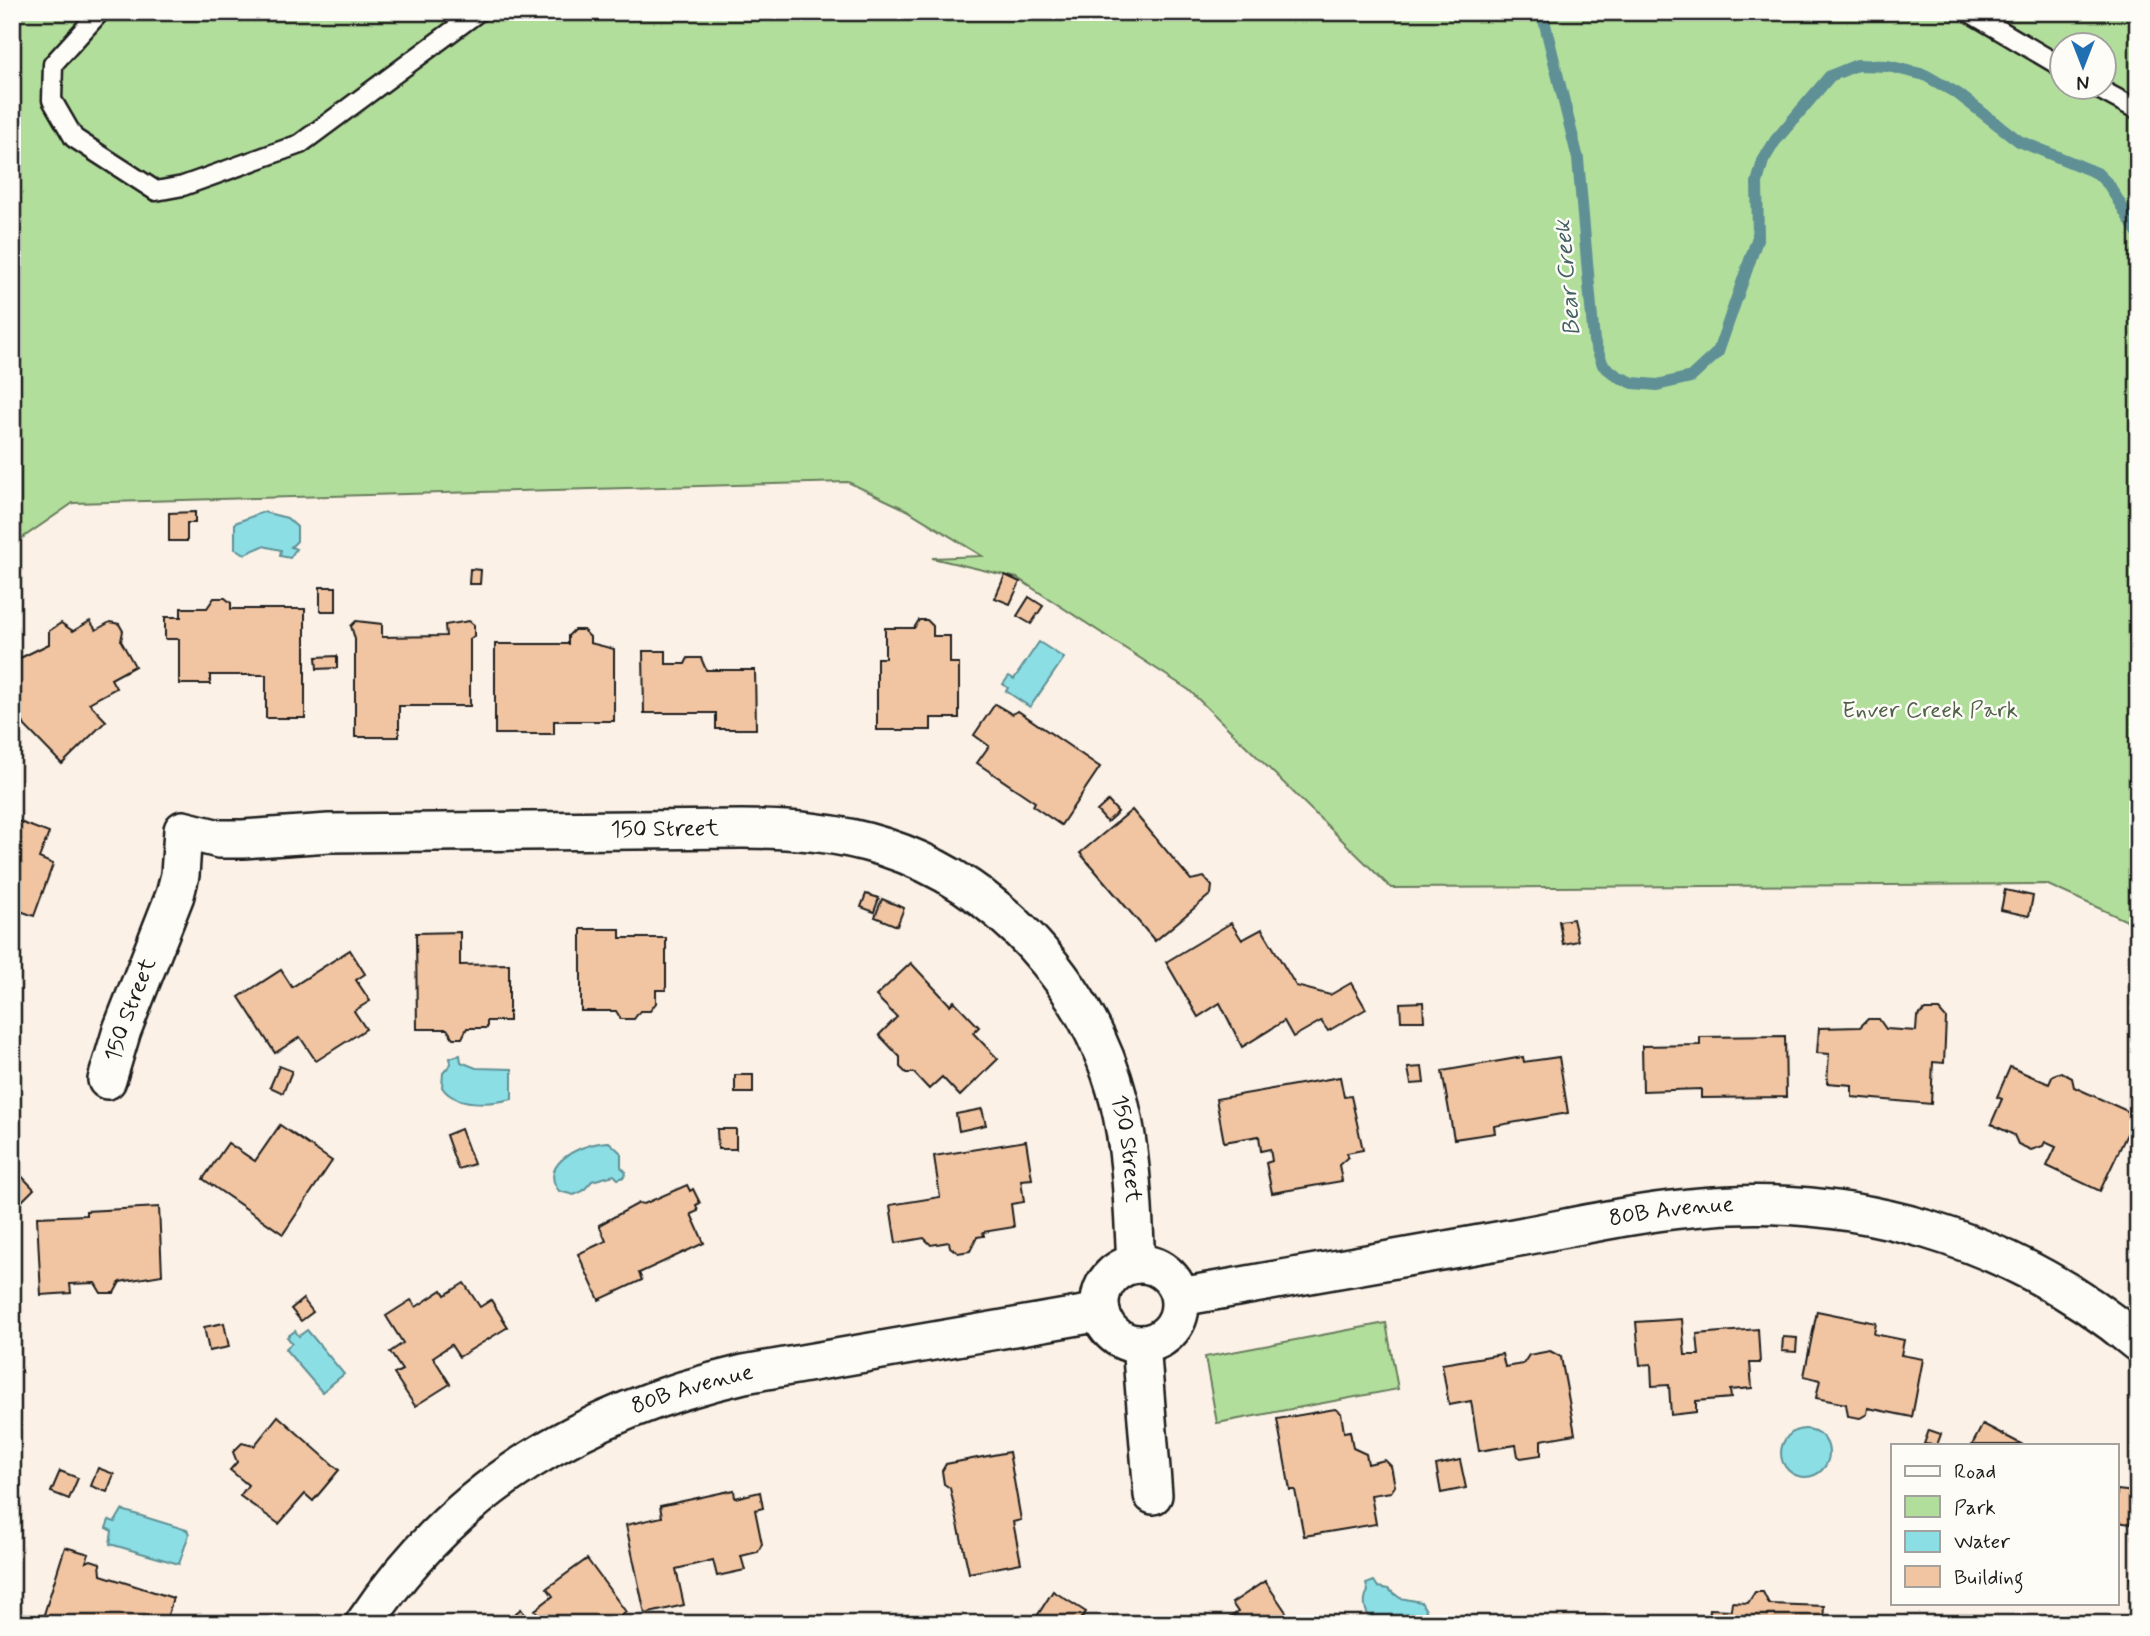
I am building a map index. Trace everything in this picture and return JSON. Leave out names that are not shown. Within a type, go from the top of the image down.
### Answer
[{"type":"street","name":"150 Street","points":[[107,1080],[125,1020],[175,895],[180,875],[183,830],[219,839],[328,833],[742,829],[801,830],[842,836],[907,856],[978,895],[1031,942],[1074,995],[1097,1037],[1119,1100],[1130,1168],[1136,1264]]},
{"type":"street","name":"80B Avenue","points":[[1180,1297],[1687,1208],[1784,1205],[1880,1217],[1987,1250],[2072,1294],[2138,1343]]},
{"type":"street","points":[[1136,1264],[1148,1265],[1169,1275],[1180,1297],[1178,1319],[1172,1329],[1163,1337],[1140,1344],[1130,1343],[1111,1331],[1101,1312],[1100,1298],[1108,1279],[1117,1270],[1136,1264]]},
{"type":"street","name":"80B Avenue","points":[[364,1624],[420,1550],[471,1502],[551,1446],[615,1415],[685,1388],[744,1374],[1101,1312]]},
{"type":"street","points":[[1140,1344],[1153,1495]]},
{"type":"lane","points":[[100,12],[53,64],[52,100],[74,138],[156,191],[183,186],[300,144],[478,12]]},
{"type":"lane","points":[[1969,12],[2048,58]]},
{"type":"lane","points":[[2118,99],[2138,110]]},
{"type":"green space","name":"Enver Creek Park","points":[[12,12],[2138,12],[2138,926],[2046,884],[1391,888],[1189,690],[1017,578],[932,558],[982,556],[907,510],[848,482],[73,503],[12,545]]},
{"type":"green space","points":[[1386,1323],[1398,1389],[1217,1423],[1205,1357]]},
{"type":"water","points":[[263,512],[287,518],[297,527],[297,541],[291,547],[296,549],[290,558],[280,556],[281,550],[263,546],[245,554],[235,549],[235,523]]},
{"type":"water","points":[[1039,642],[1064,658],[1030,707],[1006,691],[1008,688],[1003,684],[1009,676],[1014,679]]},
{"type":"water","points":[[460,1055],[461,1062],[476,1068],[512,1069],[512,1099],[474,1102],[455,1098],[448,1093],[442,1087],[443,1073],[451,1064],[450,1058]]},
{"type":"water","points":[[609,1142],[621,1153],[621,1167],[626,1172],[624,1177],[618,1179],[614,1175],[592,1181],[583,1191],[574,1195],[559,1191],[554,1181],[554,1171],[559,1163],[577,1150]]},
{"type":"water","points":[[307,1330],[344,1374],[322,1392],[285,1349],[292,1343],[287,1337],[295,1331],[299,1336]]},
{"type":"water","points":[[1805,1429],[1822,1436],[1829,1453],[1822,1470],[1805,1477],[1788,1470],[1781,1453],[1788,1436]]},
{"type":"water","points":[[122,1510],[187,1530],[189,1534],[179,1564],[110,1544],[112,1531],[106,1528],[109,1520],[115,1522]]},
{"type":"water","points":[[1374,1581],[1378,1587],[1388,1589],[1400,1598],[1421,1602],[1428,1614],[1425,1624],[1390,1626],[1371,1619],[1365,1605],[1368,1591],[1366,1584]]},
{"type":"building","points":[[195,512],[195,523],[187,523],[187,541],[169,541],[169,513]]},
{"type":"building","points":[[470,569],[481,570],[480,584],[469,584]]},
{"type":"building","points":[[1005,575],[1020,582],[1010,604],[995,598]]},
{"type":"building","points":[[320,587],[336,587],[336,611],[320,611]]},
{"type":"building","points":[[1029,597],[1043,606],[1031,624],[1017,616]]},
{"type":"building","points":[[214,598],[225,598],[231,603],[231,609],[305,609],[305,718],[266,718],[266,675],[210,675],[210,684],[179,684],[179,639],[165,639],[165,617],[181,617],[181,608],[207,608]]},
{"type":"building","points":[[919,620],[927,620],[933,626],[933,636],[950,636],[950,663],[959,663],[959,718],[931,718],[931,730],[877,730],[877,658],[885,658],[885,628],[914,628]]},
{"type":"building","points":[[90,621],[96,630],[110,622],[119,624],[123,631],[121,641],[135,666],[111,679],[116,688],[89,703],[106,721],[62,764],[25,726],[12,701],[12,662],[49,644],[49,631],[61,623],[73,631]]},
{"type":"building","points":[[356,621],[382,624],[382,637],[446,636],[445,625],[469,621],[474,625],[474,636],[470,639],[470,706],[399,706],[399,737],[355,737],[355,639],[351,626]]},
{"type":"building","points":[[574,630],[583,630],[590,637],[590,643],[614,649],[614,721],[554,721],[554,734],[495,734],[495,644],[568,644],[568,636]]},
{"type":"building","points":[[643,651],[666,651],[666,664],[685,664],[688,658],[701,658],[706,670],[755,670],[756,729],[716,729],[716,713],[644,713]]},
{"type":"building","points":[[337,656],[337,668],[317,669],[316,657]]},
{"type":"building","points":[[995,704],[1012,714],[1018,711],[1100,767],[1061,825],[1033,806],[1035,802],[977,763],[989,746],[974,735]]},
{"type":"building","points":[[1108,801],[1118,812],[1107,822],[1097,811]]},
{"type":"building","points":[[1132,810],[1191,880],[1204,877],[1212,886],[1211,894],[1155,941],[1080,853]]},
{"type":"building","points":[[12,819],[49,833],[39,858],[53,864],[34,916],[12,908]]},
{"type":"building","points":[[2005,890],[2033,896],[2029,916],[2001,910]]},
{"type":"building","points":[[866,894],[879,898],[874,912],[861,907]]},
{"type":"building","points":[[882,899],[904,908],[897,926],[875,917]]},
{"type":"building","points":[[1573,919],[1578,941],[1563,944],[1559,921]]},
{"type":"building","points":[[1231,923],[1242,940],[1262,929],[1296,986],[1330,995],[1351,983],[1366,1009],[1328,1031],[1321,1021],[1293,1037],[1284,1021],[1242,1047],[1220,1003],[1198,1017],[1166,962]]},
{"type":"building","points":[[581,929],[620,929],[620,938],[666,938],[666,990],[656,990],[656,1003],[650,1011],[640,1011],[634,1019],[621,1019],[616,1011],[581,1011]]},
{"type":"building","points":[[460,932],[460,965],[509,964],[509,1021],[487,1021],[487,1028],[467,1028],[462,1038],[453,1038],[447,1029],[417,1029],[416,933]]},
{"type":"building","points":[[350,950],[365,974],[356,980],[370,1001],[354,1011],[366,1029],[316,1061],[300,1037],[275,1053],[239,997],[281,970],[292,987]]},
{"type":"building","points":[[911,963],[950,1005],[954,1001],[979,1027],[973,1033],[998,1059],[960,1096],[942,1077],[929,1089],[914,1073],[906,1073],[900,1067],[900,1057],[879,1035],[897,1017],[876,996]]},
{"type":"building","points":[[1423,1002],[1424,1021],[1401,1021],[1400,1003]]},
{"type":"building","points":[[1925,1010],[1939,1010],[1946,1018],[1944,1063],[1933,1062],[1931,1104],[1852,1097],[1852,1085],[1827,1083],[1829,1054],[1817,1053],[1819,1028],[1860,1027],[1868,1019],[1879,1019],[1886,1029],[1916,1031],[1917,1017]]},
{"type":"building","points":[[1785,1036],[1786,1097],[1701,1098],[1701,1089],[1643,1091],[1642,1046],[1700,1045],[1700,1037]]},
{"type":"building","points":[[1523,1057],[1524,1062],[1559,1057],[1568,1113],[1494,1126],[1495,1133],[1454,1139],[1442,1071]]},
{"type":"building","points":[[279,1066],[292,1071],[283,1093],[270,1087]]},
{"type":"building","points":[[1422,1067],[1424,1083],[1411,1084],[1408,1068]]},
{"type":"building","points":[[2010,1067],[2049,1084],[2053,1075],[2061,1072],[2072,1078],[2074,1087],[2136,1115],[2100,1191],[2047,1166],[2056,1147],[2045,1142],[2043,1146],[2031,1150],[2018,1144],[2014,1135],[1991,1124],[2002,1099],[1997,1097]]},
{"type":"building","points":[[735,1075],[753,1075],[753,1093],[735,1093]]},
{"type":"building","points":[[1340,1077],[1344,1097],[1351,1096],[1363,1150],[1347,1153],[1348,1157],[1339,1165],[1342,1181],[1272,1193],[1266,1163],[1272,1161],[1270,1149],[1261,1151],[1259,1136],[1224,1142],[1216,1099]]},
{"type":"building","points":[[982,1109],[986,1125],[959,1131],[956,1114]]},
{"type":"building","points":[[280,1125],[332,1161],[283,1234],[203,1179],[228,1143],[255,1161]]},
{"type":"building","points":[[461,1129],[474,1164],[458,1169],[446,1135]]},
{"type":"building","points":[[717,1129],[736,1129],[736,1149],[718,1149]]},
{"type":"building","points":[[1026,1141],[1032,1179],[1021,1180],[1024,1202],[1011,1204],[1014,1227],[983,1232],[984,1236],[977,1237],[970,1251],[958,1253],[950,1247],[949,1242],[931,1245],[924,1238],[896,1243],[890,1205],[940,1197],[934,1156]]},
{"type":"building","points":[[12,1166],[34,1189],[12,1211]]},
{"type":"building","points":[[687,1185],[690,1191],[693,1189],[700,1203],[696,1205],[698,1211],[691,1214],[704,1243],[639,1273],[642,1280],[599,1300],[578,1254],[606,1241],[599,1225],[639,1203],[644,1204]]},
{"type":"building","points":[[159,1207],[162,1275],[120,1282],[114,1293],[101,1293],[95,1283],[70,1284],[71,1293],[41,1295],[37,1217]]},
{"type":"building","points":[[464,1283],[480,1307],[491,1300],[508,1327],[459,1357],[451,1345],[433,1357],[450,1384],[415,1406],[394,1374],[402,1370],[390,1352],[403,1343],[386,1316],[411,1300],[416,1307],[442,1290],[445,1295]]},
{"type":"building","points":[[303,1299],[313,1312],[301,1321],[291,1309]]},
{"type":"building","points":[[1817,1311],[1876,1323],[1874,1334],[1904,1340],[1901,1355],[1923,1359],[1912,1417],[1868,1408],[1867,1414],[1860,1418],[1848,1416],[1846,1404],[1816,1398],[1820,1380],[1804,1376]]},
{"type":"building","points":[[1682,1319],[1685,1355],[1699,1355],[1697,1334],[1758,1329],[1760,1363],[1750,1363],[1752,1388],[1730,1390],[1731,1398],[1696,1401],[1696,1412],[1671,1415],[1669,1385],[1652,1386],[1651,1364],[1640,1365],[1636,1322]]},
{"type":"building","points":[[224,1323],[229,1347],[209,1351],[204,1327]]},
{"type":"building","points":[[1783,1337],[1797,1338],[1796,1352],[1782,1351]]},
{"type":"building","points":[[1550,1351],[1561,1357],[1575,1434],[1541,1440],[1541,1455],[1521,1458],[1516,1445],[1479,1451],[1471,1401],[1449,1405],[1442,1364],[1502,1354],[1505,1367],[1523,1364],[1529,1355]]},
{"type":"building","points":[[1335,1409],[1341,1413],[1344,1432],[1350,1431],[1353,1448],[1366,1454],[1368,1464],[1385,1460],[1391,1466],[1395,1486],[1391,1492],[1371,1495],[1376,1524],[1304,1536],[1295,1490],[1290,1490],[1277,1419]]},
{"type":"building","points":[[278,1416],[339,1470],[313,1501],[305,1494],[279,1524],[240,1496],[248,1485],[230,1470],[237,1462],[233,1452],[242,1443],[254,1446]]},
{"type":"building","points":[[1983,1424],[2021,1444],[1973,1444]]},
{"type":"building","points":[[1929,1430],[1941,1434],[1937,1444],[1924,1444]]},
{"type":"building","points":[[1009,1452],[1021,1520],[1013,1522],[1021,1563],[969,1573],[950,1488],[944,1484],[942,1471],[946,1464]]},
{"type":"building","points":[[1460,1460],[1466,1488],[1441,1493],[1436,1465]]},
{"type":"building","points":[[98,1468],[114,1474],[107,1492],[91,1486]]},
{"type":"building","points":[[60,1471],[78,1478],[69,1499],[51,1492]]},
{"type":"building","points":[[734,1490],[735,1498],[760,1492],[763,1508],[755,1510],[762,1544],[758,1552],[741,1556],[745,1570],[717,1576],[713,1560],[676,1569],[684,1605],[645,1614],[626,1525],[662,1517],[660,1506]]},
{"type":"building","points":[[2118,1490],[2135,1492],[2131,1524],[2118,1522]]},
{"type":"building","points":[[65,1547],[89,1554],[86,1562],[91,1560],[100,1563],[101,1575],[173,1598],[165,1624],[41,1624]]},
{"type":"building","points":[[587,1559],[626,1612],[610,1624],[502,1624],[521,1609],[530,1622],[539,1615],[535,1610],[553,1596],[547,1588]]},
{"type":"building","points":[[2138,1576],[2137,1624],[2131,1606],[2137,1600],[2130,1578]]},
{"type":"building","points":[[1265,1581],[1294,1624],[1220,1624],[1238,1612],[1232,1603]]},
{"type":"building","points":[[1053,1591],[1086,1612],[1081,1619],[1089,1624],[1032,1624]]},
{"type":"building","points":[[1755,1592],[1763,1592],[1769,1604],[1824,1606],[1823,1624],[1709,1624],[1710,1609],[1731,1610],[1732,1602],[1748,1603]]},
{"type":"waterway","name":"Bear Creek","points":[[1542,12],[1578,159],[1594,341],[1603,365],[1617,376],[1633,383],[1657,385],[1691,377],[1718,352],[1758,237],[1757,183],[1763,161],[1775,141],[1830,76],[1857,65],[1888,66],[1925,75],[1958,94],[2019,141],[2097,173],[2109,185],[2138,234]]}]
